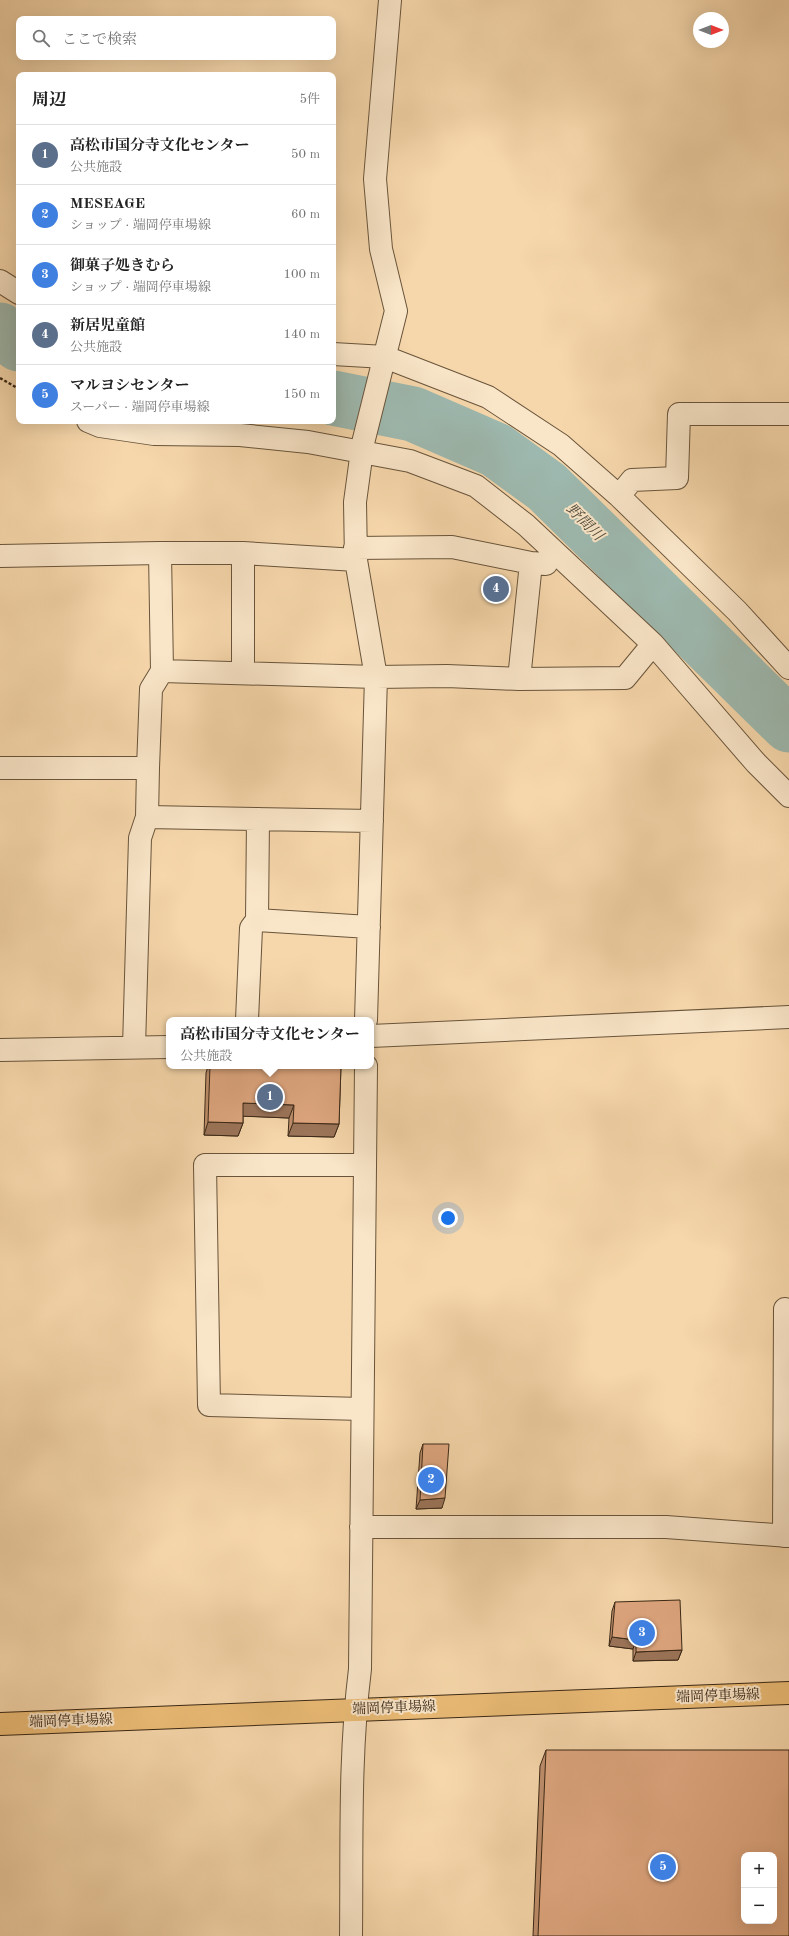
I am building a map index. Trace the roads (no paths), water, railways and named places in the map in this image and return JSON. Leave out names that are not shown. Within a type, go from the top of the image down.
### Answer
[{"type":"main road","name":"端岡停車場線","points":[[0,1724],[789,1693]]},
{"type":"street","points":[[366,1017],[376,677],[356,554],[355,502],[362,448],[396,311],[381,249],[375,180],[390,0]]},
{"type":"street","points":[[0,281],[16,291]]},
{"type":"street","points":[[336,355],[383,364],[488,397],[560,445],[619,496],[737,611],[789,668]]},
{"type":"street","points":[[619,496],[632,480],[677,478],[679,414],[789,414]]},
{"type":"street","points":[[95,424],[154,434],[240,435],[362,448],[410,461],[476,486],[526,525],[653,644],[756,764],[789,796]]},
{"type":"street","points":[[0,556],[160,553],[356,554],[452,547],[531,563],[567,565]]},
{"type":"street","points":[[134,1047],[140,838],[147,817],[151,689],[162,671],[160,553]]},
{"type":"street","points":[[243,673],[244,553]]},
{"type":"street","points":[[519,679],[531,563]]},
{"type":"street","points":[[162,671],[376,677],[447,676],[519,679],[624,678],[653,644]]},
{"type":"street","points":[[0,768],[148,768]]},
{"type":"street","points":[[147,817],[372,821]]},
{"type":"street","points":[[247,1017],[250,928],[257,920],[258,819]]},
{"type":"street","points":[[257,920],[369,927]]},
{"type":"street","points":[[374,1036],[789,1017]]},
{"type":"street","points":[[0,1050],[166,1047]]},
{"type":"street","points":[[351,1936],[353,1747],[355,1709],[360,1669],[366,1069]]},
{"type":"street","points":[[362,1408],[209,1405],[205,1165],[365,1165]]},
{"type":"street","points":[[361,1526],[666,1526],[786,1536],[785,1308]]},
{"type":"waterway","name":"野間川","points":[[0,330],[16,342]]},
{"type":"waterway","name":"野間川","points":[[336,399],[413,414],[496,450],[547,487],[789,725]]},
{"type":"place","name":"新居児童館","points":[[496,589]]},
{"type":"place","name":"高松市国分寺文化センター","points":[[270,1097]]},
{"type":"place","name":"MESEAGE","points":[[431,1480]]},
{"type":"place","name":"御菓子処きむら","points":[[642,1633]]},
{"type":"place","name":"マルヨシセンター","points":[[663,1867]]}]
